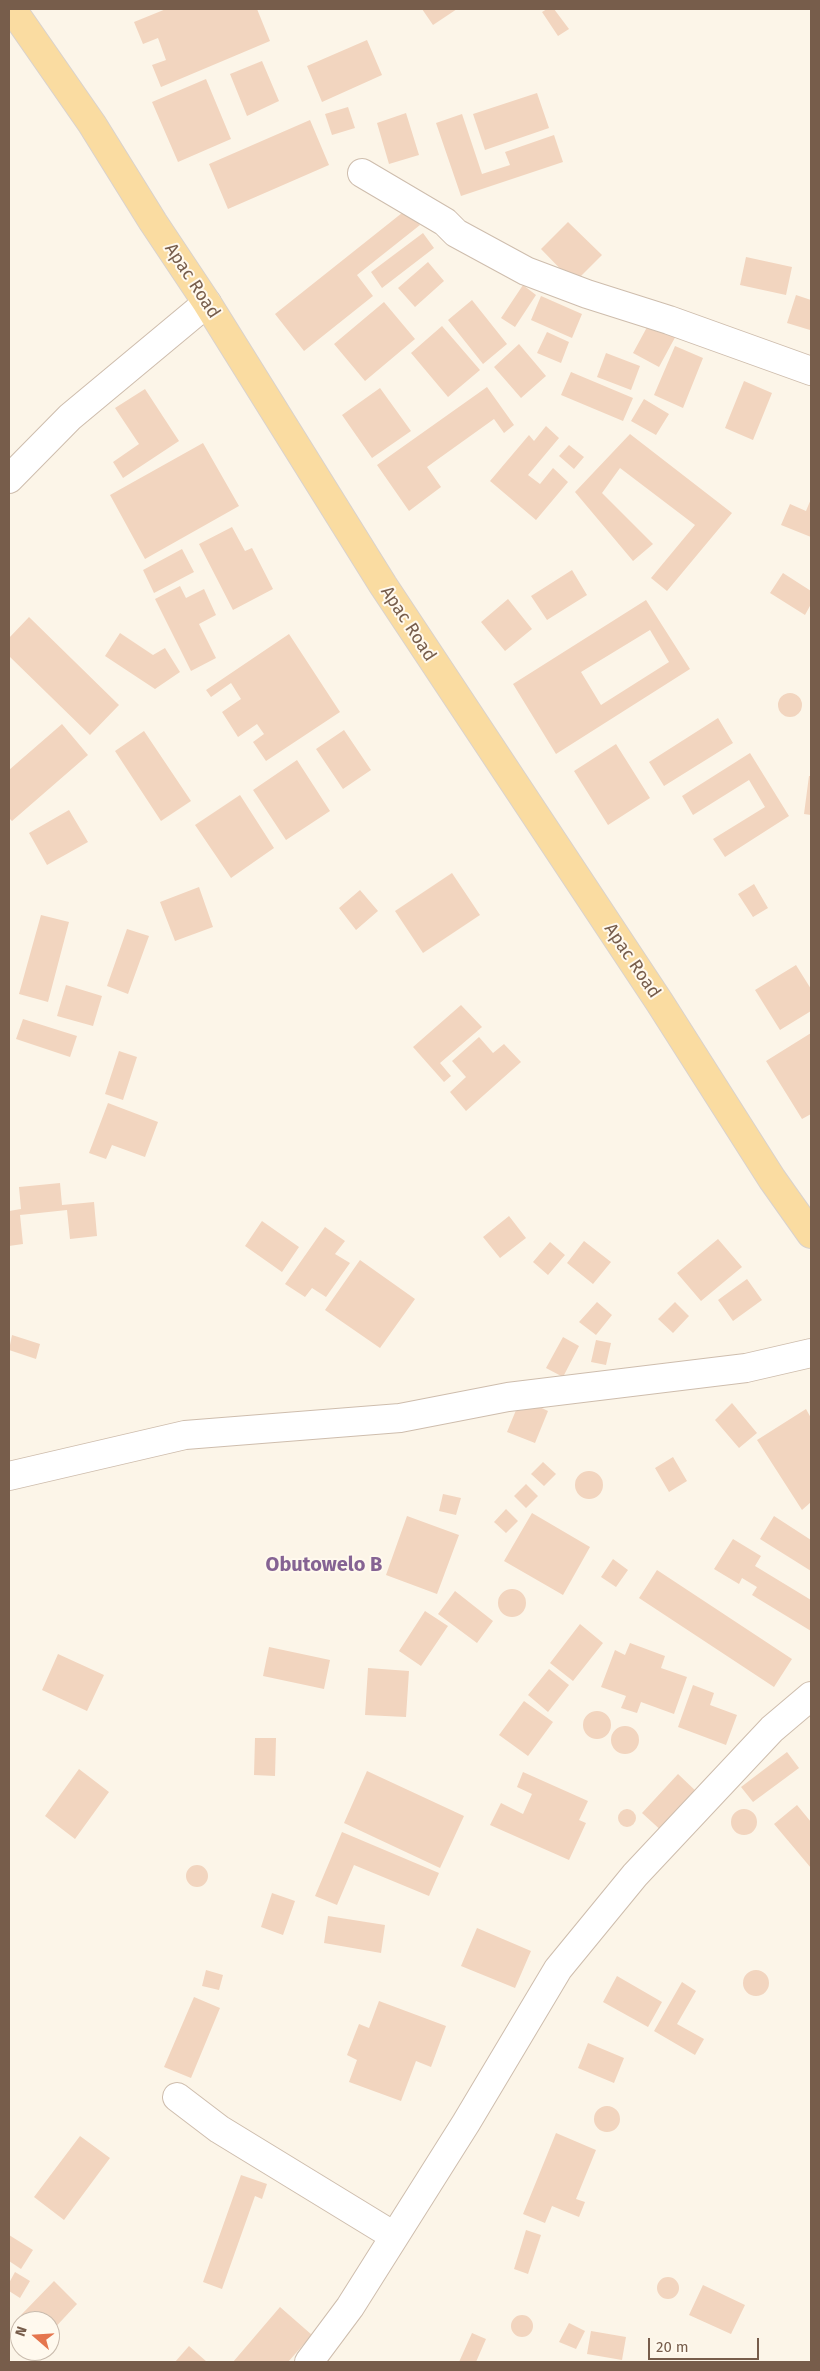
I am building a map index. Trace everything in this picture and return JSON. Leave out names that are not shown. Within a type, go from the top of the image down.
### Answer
[{"type":"main road","name":"Apac Road","points":[[12,9],[92,124],[153,222],[207,303],[383,585],[660,1002],[772,1180],[811,1234]]},
{"type":"street","points":[[362,174],[445,222],[456,233],[526,271],[587,294],[678,323],[811,370]]},
{"type":"street","points":[[9,479],[70,417],[207,303]]},
{"type":"street","points":[[9,1476],[186,1436],[400,1418],[508,1397],[746,1368],[811,1353]]},
{"type":"street","points":[[309,2362],[350,2307],[466,2123],[558,1969],[635,1874],[772,1729],[811,1696]]},
{"type":"street","points":[[177,2097],[219,2129],[394,2236]]},
{"type":"building","points":[[166,9],[257,9],[270,41],[161,87],[152,65],[166,60],[158,38],[143,44],[134,22]]},
{"type":"building","points":[[422,9],[457,9],[433,25]]},
{"type":"building","points":[[547,9],[554,9],[569,29],[558,36],[542,12]]},
{"type":"building","points":[[367,40],[382,75],[322,102],[307,66]]},
{"type":"building","points":[[262,61],[279,101],[247,116],[230,74]]},
{"type":"building","points":[[206,79],[231,139],[178,162],[152,102]]},
{"type":"building","points":[[537,93],[549,128],[485,150],[473,114]]},
{"type":"building","points":[[348,107],[355,128],[332,135],[325,114]]},
{"type":"building","points":[[406,113],[419,155],[389,164],[377,123]]},
{"type":"building","points":[[462,114],[482,174],[510,165],[505,152],[554,135],[563,162],[461,196],[436,123]]},
{"type":"building","points":[[310,120],[329,165],[228,209],[209,164]]},
{"type":"building","points":[[407,209],[420,225],[357,275],[373,296],[304,351],[275,314]]},
{"type":"building","points":[[568,222],[602,255],[574,283],[541,249]]},
{"type":"building","points":[[423,233],[434,248],[382,288],[371,272]]},
{"type":"building","points":[[746,257],[792,267],[786,295],[740,285]]},
{"type":"building","points":[[428,262],[444,281],[415,307],[398,288]]},
{"type":"building","points":[[523,285],[536,295],[515,327],[501,318]]},
{"type":"building","points":[[796,295],[811,300],[810,330],[787,323]]},
{"type":"building","points":[[541,296],[582,314],[572,338],[531,320]]},
{"type":"building","points":[[472,300],[507,344],[483,364],[448,320]]},
{"type":"building","points":[[384,302],[415,339],[365,381],[334,344]]},
{"type":"building","points":[[652,318],[678,332],[659,367],[633,353]]},
{"type":"building","points":[[442,326],[480,370],[448,397],[411,353]]},
{"type":"building","points":[[547,332],[569,342],[561,363],[537,353]]},
{"type":"building","points":[[519,344],[546,376],[521,398],[494,367]]},
{"type":"building","points":[[675,346],[703,358],[683,408],[654,395]]},
{"type":"building","points":[[606,353],[640,366],[631,390],[597,377]]},
{"type":"building","points":[[571,372],[633,398],[623,421],[561,395]]},
{"type":"building","points":[[744,381],[772,393],[753,440],[725,428]]},
{"type":"building","points":[[487,387],[514,425],[504,433],[494,419],[427,467],[441,487],[409,511],[377,465]]},
{"type":"building","points":[[380,388],[411,431],[372,458],[342,415]]},
{"type":"building","points":[[145,389],[179,441],[123,478],[113,462],[139,444],[115,408]]},
{"type":"building","points":[[644,399],[669,414],[656,435],[631,421]]},
{"type":"building","points":[[546,426],[559,438],[528,475],[540,484],[553,468],[568,482],[536,520],[490,481],[529,435],[534,441]]},
{"type":"building","points":[[630,434],[732,513],[667,591],[651,578],[695,525],[620,468],[602,493],[653,544],[633,561],[575,492]]},
{"type":"building","points":[[203,443],[239,506],[145,559],[110,495]]},
{"type":"building","points":[[569,445],[584,457],[574,469],[559,456]]},
{"type":"building","points":[[811,499],[811,537],[781,525],[790,504],[806,511]]},
{"type":"building","points":[[232,527],[245,551],[252,548],[273,589],[233,610],[199,544]]},
{"type":"building","points":[[182,549],[194,572],[154,593],[143,570]]},
{"type":"building","points":[[572,570],[587,595],[547,620],[531,596]]},
{"type":"building","points":[[783,573],[811,591],[811,604],[805,615],[770,593]]},
{"type":"building","points":[[180,586],[186,598],[204,589],[216,615],[199,624],[216,658],[191,671],[155,599]]},
{"type":"building","points":[[508,599],[532,629],[505,651],[481,622]]},
{"type":"building","points":[[646,600],[690,669],[556,754],[513,684]],"holes":[[[650,630],[669,662],[601,705],[581,672]]]},
{"type":"building","points":[[29,617],[119,705],[90,735],[9,656],[9,638]]},
{"type":"building","points":[[120,633],[153,655],[165,648],[180,672],[155,689],[105,656]]},
{"type":"building","points":[[289,634],[340,712],[266,761],[253,742],[264,734],[257,724],[238,737],[222,712],[241,699],[231,683],[211,697],[206,690]]},
{"type":"building","points":[[790,693],[799,696],[802,705],[799,714],[790,717],[781,714],[778,705],[781,696]]},
{"type":"building","points":[[718,718],[733,743],[664,786],[649,762]]},
{"type":"building","points":[[62,724],[88,755],[12,821],[9,818],[9,770]]},
{"type":"building","points":[[344,730],[371,770],[343,789],[316,749]]},
{"type":"building","points":[[144,731],[191,801],[161,821],[115,751]]},
{"type":"building","points":[[616,744],[650,798],[608,825],[574,771]]},
{"type":"building","points":[[750,753],[789,816],[725,857],[713,839],[765,807],[749,780],[693,815],[682,796]]},
{"type":"building","points":[[297,760],[330,811],[286,840],[253,790]]},
{"type":"building","points":[[809,776],[811,776],[811,815],[804,814]]},
{"type":"building","points":[[240,795],[274,848],[231,878],[195,825]]},
{"type":"building","points":[[69,810],[88,842],[47,865],[29,833]]},
{"type":"building","points":[[452,873],[480,915],[423,953],[395,911]]},
{"type":"building","points":[[754,884],[768,908],[753,917],[738,894]]},
{"type":"building","points":[[199,887],[213,927],[175,941],[160,902]]},
{"type":"building","points":[[360,890],[378,911],[356,930],[339,908]]},
{"type":"building","points":[[41,915],[69,922],[48,1002],[19,994]]},
{"type":"building","points":[[127,929],[149,936],[128,994],[107,986]]},
{"type":"building","points":[[796,965],[811,989],[811,1011],[780,1030],[755,990]]},
{"type":"building","points":[[66,985],[102,996],[93,1026],[57,1016]]},
{"type":"building","points":[[461,1005],[482,1027],[440,1063],[451,1076],[444,1082],[413,1047]]},
{"type":"building","points":[[23,1019],[77,1036],[70,1057],[16,1039]]},
{"type":"building","points":[[811,1033],[811,1114],[802,1119],[766,1061]]},
{"type":"building","points":[[479,1037],[493,1053],[504,1044],[521,1062],[466,1111],[450,1092],[466,1077],[452,1061]]},
{"type":"building","points":[[119,1051],[137,1057],[123,1100],[105,1094]]},
{"type":"building","points":[[108,1103],[158,1122],[145,1157],[112,1145],[106,1159],[89,1153]]},
{"type":"building","points":[[60,1183],[62,1205],[94,1202],[97,1236],[70,1239],[67,1210],[20,1215],[23,1244],[9,1246],[9,1211],[21,1209],[19,1187]]},
{"type":"building","points":[[509,1216],[526,1238],[500,1258],[483,1237]]},
{"type":"building","points":[[262,1221],[299,1247],[282,1272],[245,1246]]},
{"type":"building","points":[[325,1227],[345,1241],[335,1254],[350,1263],[326,1297],[312,1288],[305,1297],[285,1284]]},
{"type":"building","points":[[718,1239],[742,1267],[701,1301],[677,1273]]},
{"type":"building","points":[[584,1241],[611,1262],[593,1284],[567,1263]]},
{"type":"building","points":[[550,1242],[565,1255],[548,1275],[533,1262]]},
{"type":"building","points":[[360,1260],[415,1299],[380,1348],[325,1310]]},
{"type":"building","points":[[747,1279],[762,1300],[733,1321],[718,1300]]},
{"type":"building","points":[[597,1302],[612,1315],[596,1335],[579,1322]]},
{"type":"building","points":[[675,1302],[689,1316],[673,1333],[658,1319]]},
{"type":"building","points":[[12,1335],[40,1344],[36,1359],[9,1350]]},
{"type":"building","points":[[563,1337],[579,1346],[563,1377],[546,1368]]},
{"type":"building","points":[[596,1340],[611,1343],[606,1365],[591,1362]]},
{"type":"building","points":[[521,1398],[548,1411],[535,1443],[507,1432]]},
{"type":"building","points":[[732,1403],[757,1433],[739,1448],[715,1420]]},
{"type":"building","points":[[806,1409],[811,1418],[811,1502],[802,1510],[757,1440]]},
{"type":"building","points":[[673,1457],[687,1481],[669,1492],[655,1468]]},
{"type":"building","points":[[543,1462],[556,1474],[544,1486],[531,1474]]},
{"type":"building","points":[[589,1471],[599,1475],[603,1485],[599,1495],[589,1499],[579,1495],[575,1485],[579,1475]]},
{"type":"building","points":[[526,1484],[538,1496],[526,1508],[514,1496]]},
{"type":"building","points":[[443,1494],[461,1498],[456,1515],[439,1511]]},
{"type":"building","points":[[506,1509],[518,1521],[506,1533],[494,1522]]},
{"type":"building","points":[[532,1513],[590,1547],[563,1595],[504,1561]]},
{"type":"building","points":[[407,1516],[459,1535],[437,1594],[386,1575]]},
{"type":"building","points":[[774,1516],[811,1540],[811,1571],[760,1539]]},
{"type":"building","points":[[733,1539],[761,1556],[755,1566],[811,1600],[811,1631],[752,1595],[757,1587],[742,1578],[739,1584],[714,1569]]},
{"type":"building","points":[[613,1559],[628,1570],[616,1587],[601,1577]]},
{"type":"building","points":[[657,1570],[792,1659],[774,1687],[639,1598]]},
{"type":"building","points":[[512,1589],[522,1593],[526,1603],[522,1613],[512,1617],[502,1613],[498,1603],[502,1593]]},
{"type":"building","points":[[455,1591],[493,1621],[477,1643],[438,1614]]},
{"type":"building","points":[[425,1611],[448,1626],[421,1666],[399,1651]]},
{"type":"building","points":[[580,1624],[603,1643],[573,1681],[550,1663]]},
{"type":"building","points":[[630,1643],[665,1656],[661,1668],[687,1677],[674,1714],[641,1702],[637,1713],[621,1708],[626,1696],[601,1687],[615,1650],[625,1655]]},
{"type":"building","points":[[269,1647],[330,1660],[324,1689],[263,1676]]},
{"type":"building","points":[[58,1654],[104,1675],[87,1711],[42,1690]]},
{"type":"building","points":[[368,1668],[409,1671],[406,1717],[365,1715]]},
{"type":"building","points":[[549,1669],[569,1685],[548,1712],[528,1695]]},
{"type":"building","points":[[693,1685],[714,1693],[710,1705],[737,1715],[726,1745],[678,1727]]},
{"type":"building","points":[[524,1701],[553,1722],[528,1756],[499,1735]]},
{"type":"building","points":[[597,1711],[607,1715],[611,1725],[607,1735],[597,1739],[587,1735],[583,1725],[587,1715]]},
{"type":"building","points":[[625,1726],[635,1730],[639,1740],[635,1750],[625,1754],[615,1750],[611,1740],[615,1730]]},
{"type":"building","points":[[255,1738],[276,1738],[275,1776],[254,1775]]},
{"type":"building","points":[[787,1752],[799,1768],[753,1802],[741,1787]]},
{"type":"building","points":[[79,1769],[109,1792],[75,1839],[45,1816]]},
{"type":"building","points":[[367,1771],[464,1816],[440,1868],[344,1823]]},
{"type":"building","points":[[523,1772],[588,1801],[579,1820],[586,1823],[569,1860],[490,1825],[501,1803],[523,1814],[532,1794],[517,1787]]},
{"type":"building","points":[[678,1774],[699,1794],[664,1833],[642,1813]]},
{"type":"building","points":[[797,1805],[811,1822],[811,1868],[774,1824]]},
{"type":"building","points":[[627,1809],[633,1812],[636,1818],[633,1824],[627,1827],[621,1824],[618,1818],[621,1812]]},
{"type":"building","points":[[744,1809],[753,1813],[757,1822],[753,1831],[744,1835],[735,1831],[731,1822],[735,1813]]},
{"type":"building","points":[[342,1832],[439,1873],[429,1896],[354,1865],[337,1905],[315,1896]]},
{"type":"building","points":[[197,1865],[205,1868],[208,1876],[205,1884],[197,1887],[189,1884],[186,1876],[189,1868]]},
{"type":"building","points":[[272,1893],[295,1901],[283,1935],[261,1927]]},
{"type":"building","points":[[328,1916],[385,1925],[381,1953],[324,1943]]},
{"type":"building","points":[[477,1928],[531,1951],[515,1988],[461,1966]]},
{"type":"building","points":[[206,1970],[223,1975],[219,1990],[202,1986]]},
{"type":"building","points":[[756,1970],[765,1974],[769,1983],[765,1992],[756,1996],[747,1992],[743,1983],[747,1974]]},
{"type":"building","points":[[617,1976],[662,2002],[648,2027],[603,2002]]},
{"type":"building","points":[[682,1982],[696,1991],[677,2024],[704,2039],[695,2055],[654,2031]]},
{"type":"building","points":[[194,1997],[220,2008],[191,2078],[164,2067]]},
{"type":"building","points":[[379,2001],[446,2026],[431,2067],[416,2061],[401,2101],[349,2082],[357,2060],[347,2055],[359,2024],[369,2028]]},
{"type":"building","points":[[588,2043],[624,2058],[614,2083],[578,2068]]},
{"type":"building","points":[[607,2106],[616,2110],[620,2119],[616,2128],[607,2132],[598,2128],[594,2119],[598,2110]]},
{"type":"building","points":[[556,2133],[596,2150],[576,2199],[585,2202],[579,2217],[552,2206],[545,2223],[523,2214]]},
{"type":"building","points":[[80,2136],[110,2158],[64,2220],[34,2197]]},
{"type":"building","points":[[241,2175],[267,2184],[262,2199],[255,2196],[222,2289],[203,2282]]},
{"type":"building","points":[[526,2230],[541,2235],[528,2274],[514,2269]]},
{"type":"building","points":[[9,2235],[33,2250],[21,2269],[9,2261]]},
{"type":"building","points":[[15,2272],[30,2281],[20,2298],[9,2291],[9,2283]]},
{"type":"building","points":[[668,2277],[676,2280],[679,2288],[676,2296],[668,2299],[660,2296],[657,2288],[660,2280]]},
{"type":"building","points":[[54,2281],[77,2304],[60,2322],[60,2311],[25,2311]]},
{"type":"building","points":[[703,2285],[745,2305],[731,2334],[689,2315]]},
{"type":"building","points":[[280,2307],[312,2335],[288,2362],[233,2362]]},
{"type":"building","points":[[522,2315],[530,2318],[533,2326],[530,2334],[522,2337],[514,2334],[511,2326],[514,2318]]},
{"type":"building","points":[[569,2323],[585,2331],[576,2349],[559,2342]]},
{"type":"building","points":[[591,2331],[626,2337],[622,2360],[587,2354]]},
{"type":"building","points":[[472,2333],[486,2339],[476,2362],[459,2362]]},
{"type":"building","points":[[189,2346],[207,2362],[175,2362]]},
{"type":"district","name":"Obutowelo B","points":[[324,1565]]}]
